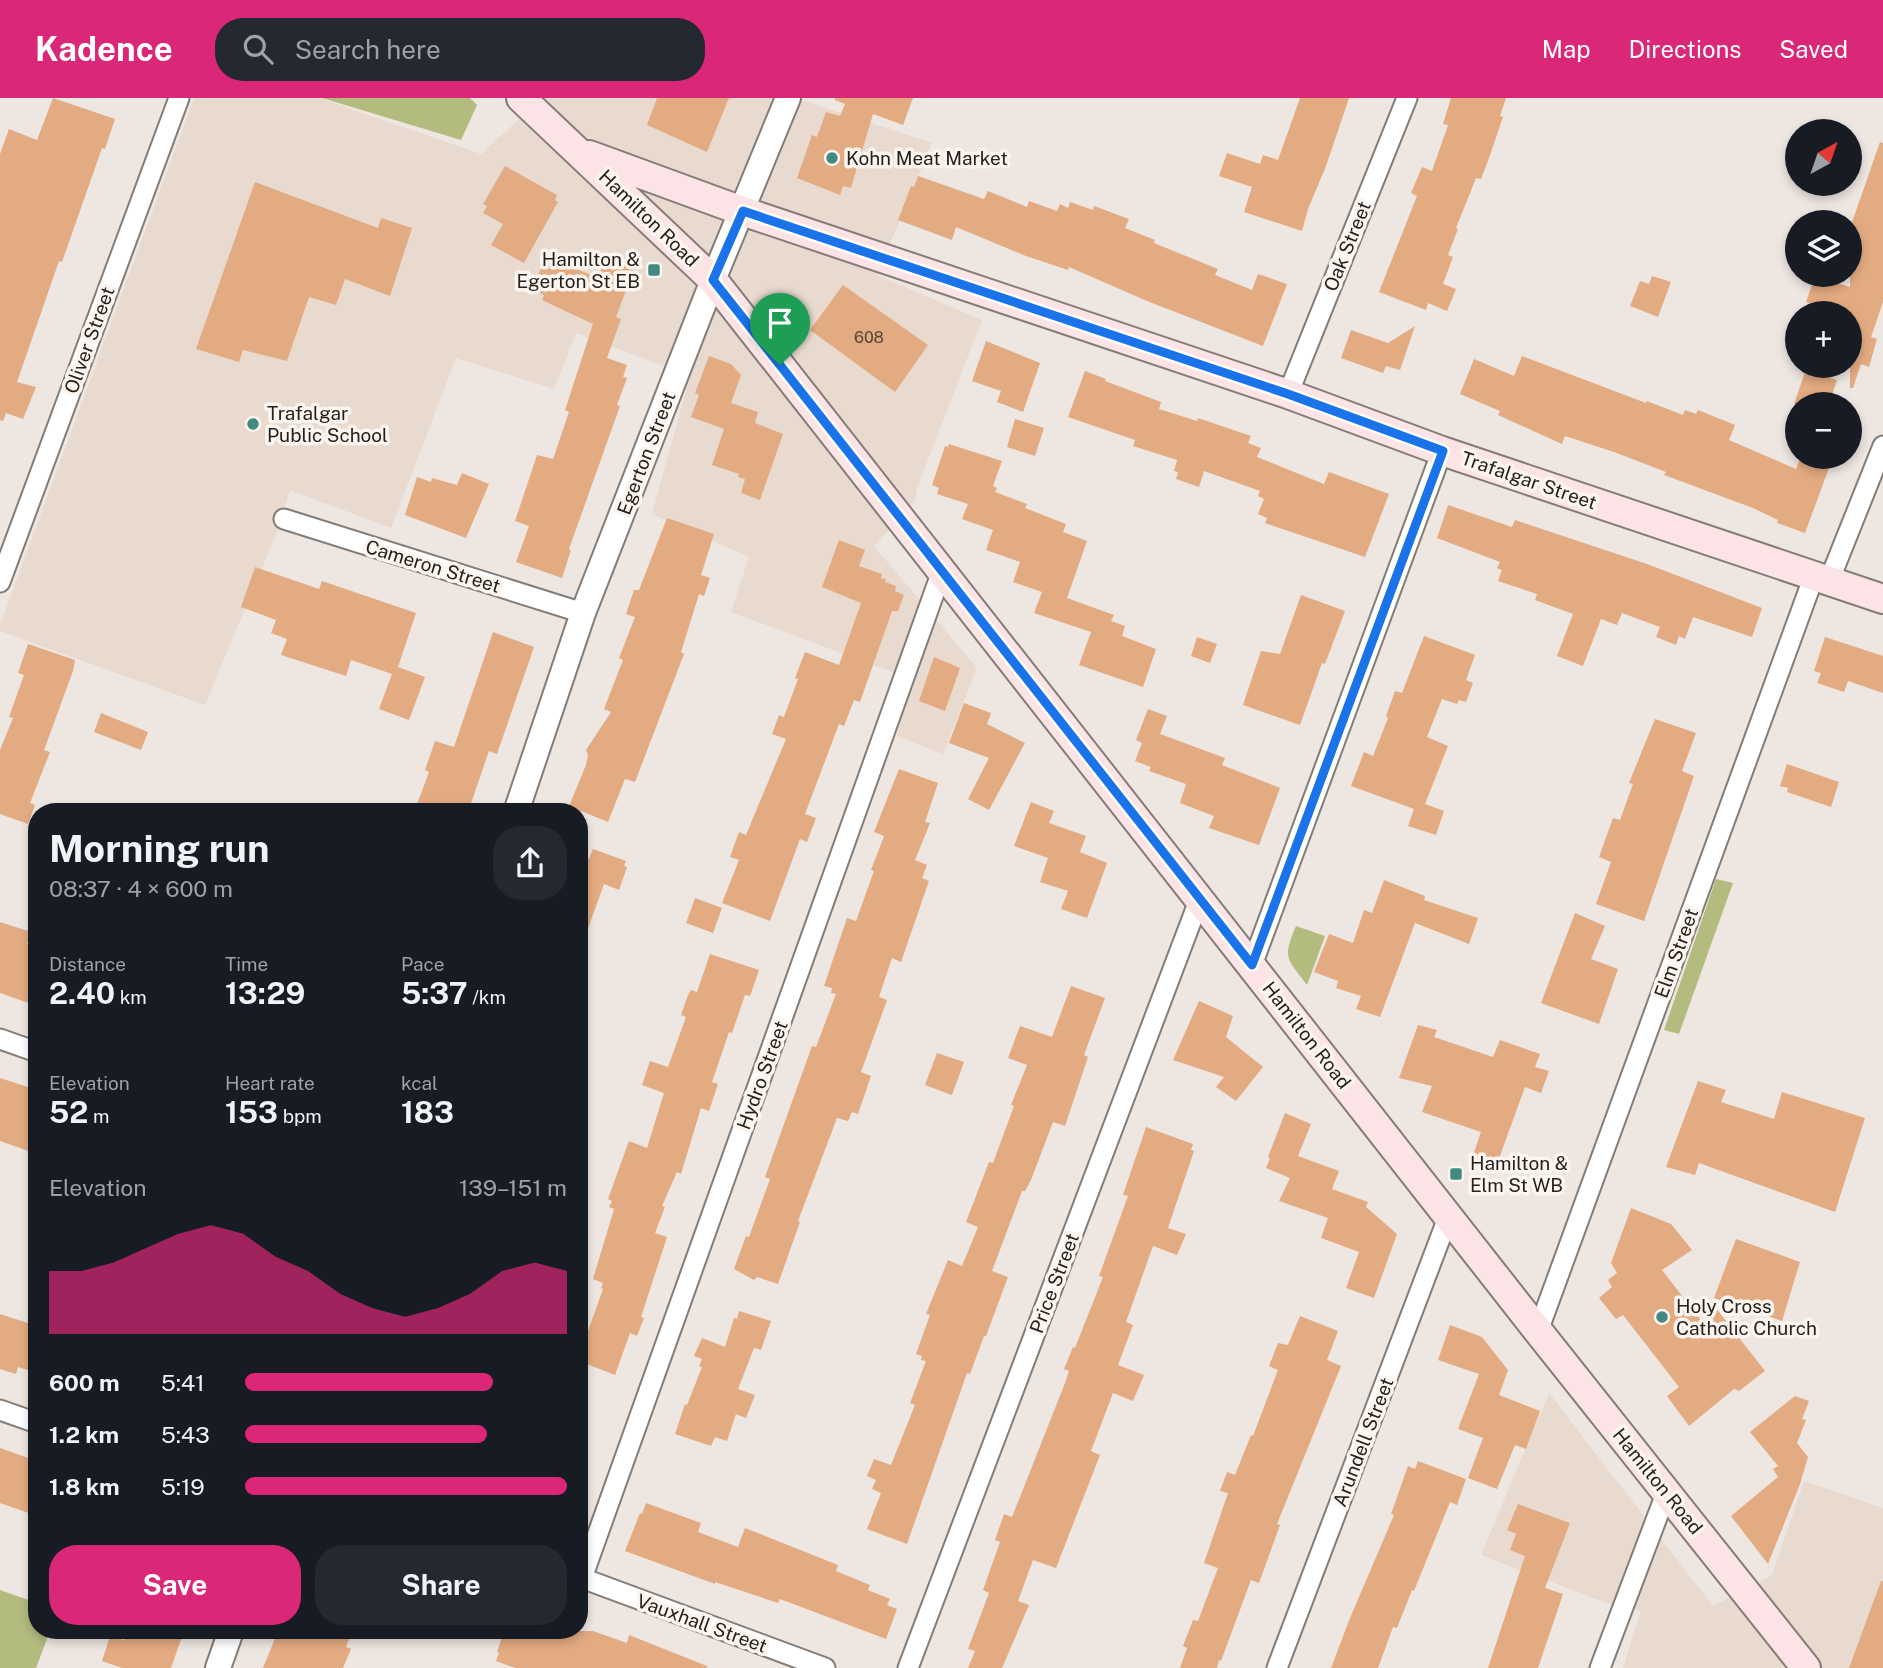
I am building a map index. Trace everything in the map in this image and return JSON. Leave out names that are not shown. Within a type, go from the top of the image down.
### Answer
[{"type":"main road","name":"Hamilton Road","points":[[521,98],[713,280],[1806,1668]]},
{"type":"main road","name":"Trafalgar Street","points":[[579,152],[743,211],[1288,394],[1443,451],[1883,599]]},
{"type":"street","name":"Oliver Street","points":[[0,582],[179,98]]},
{"type":"street","name":"Egerton Street","points":[[519,803],[583,613],[713,280],[788,98]]},
{"type":"street","name":"Oak Street","points":[[1288,394],[1407,98]]},
{"type":"street","name":"Elm Street","points":[[1538,1331],[1822,578],[1883,446]]},
{"type":"street","points":[[1252,965],[1443,451]]},
{"type":"street","name":"Cameron Street","points":[[284,519],[583,613]]},
{"type":"street","name":"Hydro Street","points":[[588,1558],[942,571]]},
{"type":"street","name":"Price Street","points":[[908,1668],[1200,898]]},
{"type":"street","points":[[0,1040],[28,1049]]},
{"type":"street","name":"Arundell Street","points":[[1277,1668],[1449,1215]]},
{"type":"street","points":[[0,1410],[28,1420]]},
{"type":"street","points":[[1600,1668],[1667,1491]]},
{"type":"street","name":"Vauxhall Street","points":[[588,1581],[825,1668]]},
{"type":"street","points":[[218,1668],[228,1639]]},
{"type":"shaded area","points":[[194,98],[319,98],[481,154],[542,98],[795,98],[932,143],[877,275],[982,320],[917,488],[915,501],[874,546],[977,668],[943,754],[897,736],[911,679],[731,612],[749,557],[652,514],[690,376],[576,333],[554,389],[456,358],[391,528],[290,490],[277,532],[205,705],[0,631]]},
{"type":"shaded area","points":[[1549,1393],[1713,1606],[1772,1575],[1804,1481],[1883,1508],[1883,1668],[1623,1668],[1641,1611],[1604,1602],[1481,1555]]},
{"type":"green space","points":[[322,98],[470,98],[477,105],[461,140]]},
{"type":"green space","points":[[1716,879],[1733,883],[1679,1034],[1664,1030]]},
{"type":"green space","points":[[1296,926],[1325,936],[1307,985],[1289,958],[1289,945]]},
{"type":"green space","points":[[0,1590],[28,1600],[28,1639],[47,1639],[36,1668],[0,1668]]},
{"type":"building","points":[[53,98],[115,119],[105,149],[102,148],[62,262],[59,261],[17,382],[36,387],[23,419],[6,413],[3,421],[0,420],[0,154],[9,129],[37,140]]},
{"type":"building","points":[[657,98],[729,98],[707,152],[647,125]]},
{"type":"building","name":"Kohn Meat Market","points":[[835,98],[913,98],[903,125],[873,114],[851,188],[843,186],[840,195],[797,178],[812,135],[817,137],[826,112],[840,116],[845,104]]},
{"type":"building","points":[[1300,98],[1349,98],[1302,231],[1244,212],[1252,187],[1219,176],[1227,153],[1260,164],[1263,155],[1278,160]]},
{"type":"building","points":[[1451,98],[1506,98],[1500,116],[1503,117],[1489,158],[1481,179],[1476,178],[1448,255],[1453,257],[1443,284],[1456,289],[1447,311],[1428,303],[1426,310],[1379,292],[1417,196],[1411,193],[1422,167],[1432,171],[1448,125],[1443,124]]},
{"type":"building","points":[[1880,142],[1883,143],[1883,302],[1871,337],[1877,339],[1869,367],[1862,364],[1862,301],[1806,301],[1811,287],[1862,287],[1862,210],[1856,210]]},
{"type":"building","points":[[505,166],[557,195],[555,200],[558,202],[524,263],[491,245],[503,224],[483,213],[487,206],[483,204]]},
{"type":"building","points":[[918,176],[984,199],[988,191],[1027,207],[1029,201],[1057,211],[1060,204],[1068,208],[1070,202],[1093,210],[1094,206],[1129,219],[1125,228],[1218,269],[1215,275],[1252,290],[1258,274],[1287,284],[1263,346],[1069,267],[1068,270],[1026,256],[956,227],[952,240],[898,220],[911,186],[914,187]]},
{"type":"building","points":[[255,182],[378,228],[381,218],[412,228],[390,296],[345,279],[336,305],[309,297],[287,361],[243,350],[239,362],[196,349]]},
{"type":"building","points":[[546,256],[598,278],[605,259],[634,269],[616,317],[621,319],[607,358],[627,365],[623,377],[627,378],[617,405],[620,406],[569,549],[571,550],[562,578],[516,562],[529,526],[515,521],[537,455],[553,459],[569,412],[565,410],[593,324],[542,300],[544,295],[532,290]]},
{"type":"building","points":[[1652,276],[1671,282],[1658,317],[1630,306],[1640,281],[1649,284]]},
{"type":"building","points":[[843,285],[928,345],[895,392],[810,330]]},
{"type":"building","points":[[1415,326],[1400,370],[1386,366],[1383,373],[1341,358],[1351,330],[1388,343]]},
{"type":"building","points":[[986,341],[1040,363],[1023,412],[997,402],[1001,391],[972,381]]},
{"type":"building","points":[[709,356],[731,364],[741,375],[731,403],[758,412],[755,423],[783,434],[760,500],[741,493],[745,479],[738,477],[739,474],[712,465],[724,429],[691,417],[699,395],[695,393]]},
{"type":"building","points":[[1522,356],[1683,415],[1685,410],[1696,414],[1698,410],[1735,425],[1729,440],[1785,464],[1785,469],[1829,469],[1805,533],[1777,523],[1778,520],[1753,508],[1664,475],[1666,472],[1614,452],[1565,436],[1562,444],[1498,415],[1500,411],[1460,394],[1474,359],[1514,376]]},
{"type":"building","points":[[1085,371],[1161,402],[1159,409],[1197,421],[1198,418],[1251,436],[1248,443],[1261,448],[1257,457],[1324,484],[1329,472],[1389,494],[1365,557],[1265,523],[1267,518],[1258,514],[1264,499],[1258,496],[1260,491],[1204,471],[1199,487],[1176,479],[1178,472],[1174,471],[1177,460],[1133,446],[1135,440],[1068,417]]},
{"type":"building","points":[[1803,378],[1837,380],[1833,392],[1798,392]]},
{"type":"building","points":[[1850,378],[1856,378],[1853,388],[1850,388]]},
{"type":"building","points":[[1015,419],[1044,428],[1035,456],[1007,447]]},
{"type":"building","points":[[949,444],[1002,461],[993,486],[997,488],[995,492],[1027,504],[1025,508],[1066,524],[1063,532],[1087,541],[1067,598],[1114,615],[1111,621],[1125,626],[1122,636],[1156,649],[1143,687],[1079,665],[1091,632],[1034,613],[1042,592],[1013,582],[1020,562],[986,550],[993,530],[962,519],[968,504],[937,494],[939,488],[932,485],[945,446],[948,447]]},
{"type":"building","points":[[462,473],[489,484],[466,538],[405,515],[417,477],[431,482],[432,478],[457,485]]},
{"type":"building","points":[[1448,505],[1512,527],[1515,520],[1647,564],[1762,608],[1752,637],[1693,617],[1685,639],[1679,636],[1676,645],[1656,637],[1660,627],[1622,613],[1617,625],[1601,619],[1583,666],[1557,656],[1573,614],[1535,600],[1537,594],[1498,581],[1502,570],[1497,568],[1500,562],[1437,538]]},
{"type":"building","points":[[667,518],[714,534],[701,575],[710,578],[704,596],[699,594],[681,652],[684,654],[635,782],[625,779],[608,822],[588,814],[588,803],[570,803],[586,765],[586,750],[611,712],[604,709],[623,660],[619,658],[635,617],[626,614],[634,590],[639,590]]},
{"type":"building","points":[[839,540],[865,550],[859,566],[882,574],[881,578],[886,579],[885,582],[896,586],[895,591],[904,595],[898,611],[892,611],[860,702],[854,700],[844,726],[839,724],[805,814],[816,818],[807,842],[800,839],[770,921],[722,903],[739,860],[730,857],[739,832],[746,835],[786,739],[772,734],[779,715],[784,717],[805,652],[839,665],[861,603],[822,587]]},
{"type":"building","points":[[255,567],[319,589],[322,581],[416,613],[398,667],[425,677],[409,720],[379,709],[392,674],[351,660],[346,676],[281,655],[287,639],[271,633],[276,620],[241,607]]},
{"type":"building","points":[[1301,595],[1345,611],[1325,664],[1322,663],[1300,725],[1243,705],[1261,651],[1280,654]]},
{"type":"building","points":[[493,632],[534,647],[497,754],[489,751],[471,803],[417,803],[429,772],[425,770],[435,741],[454,747]]},
{"type":"building","points":[[1424,636],[1475,655],[1466,680],[1473,683],[1466,702],[1459,700],[1457,704],[1442,699],[1427,737],[1448,746],[1425,804],[1444,811],[1436,835],[1408,826],[1414,809],[1351,786],[1364,752],[1373,756],[1395,691],[1402,693]]},
{"type":"building","points":[[1197,637],[1217,644],[1210,663],[1191,656]]},
{"type":"building","points":[[1825,637],[1883,656],[1883,693],[1848,681],[1844,692],[1817,683],[1821,673],[1814,671]]},
{"type":"building","points":[[28,644],[75,660],[44,750],[50,752],[28,803],[28,824],[0,814],[0,750],[13,718],[9,717],[24,675],[18,673]]},
{"type":"building","points":[[934,657],[960,668],[945,711],[919,701]]},
{"type":"building","points":[[964,703],[991,713],[987,724],[1025,743],[989,810],[968,799],[989,758],[949,743]]},
{"type":"building","points":[[1148,709],[1167,716],[1160,734],[1225,758],[1222,765],[1280,788],[1259,845],[1209,828],[1214,816],[1180,803],[1186,784],[1149,771],[1151,767],[1135,761],[1142,743],[1136,740]]},
{"type":"building","points":[[101,713],[148,732],[141,750],[94,732]]},
{"type":"building","points":[[1655,719],[1696,733],[1682,771],[1694,776],[1644,921],[1596,904],[1611,862],[1599,857],[1613,818],[1620,820],[1633,784],[1629,783]]},
{"type":"building","points":[[1787,764],[1839,782],[1831,807],[1787,792],[1788,788],[1780,786]]},
{"type":"building","points":[[899,769],[938,783],[925,822],[930,823],[915,860],[927,865],[922,878],[929,881],[901,962],[892,958],[879,997],[887,1000],[861,1072],[871,1076],[858,1114],[852,1112],[848,1121],[837,1118],[798,1221],[800,1222],[778,1284],[757,1277],[754,1280],[734,1269],[770,1179],[765,1177],[812,1046],[816,1047],[836,994],[831,993],[832,988],[824,986],[847,918],[856,921],[874,871],[871,870],[884,836],[874,832]]},
{"type":"building","points":[[1031,802],[1054,811],[1049,823],[1086,836],[1080,852],[1107,863],[1087,918],[1061,909],[1068,891],[1040,882],[1048,858],[1014,846]]},
{"type":"building","points":[[593,849],[626,861],[624,866],[627,867],[619,890],[604,884],[588,928],[588,858]]},
{"type":"building","points":[[1384,880],[1425,896],[1424,900],[1478,918],[1469,944],[1415,923],[1380,1017],[1356,1009],[1361,996],[1336,988],[1338,981],[1314,972],[1329,934],[1353,943],[1364,910],[1372,913]]},
{"type":"building","points":[[695,898],[722,908],[713,933],[686,923]]},
{"type":"building","points":[[1575,913],[1605,926],[1591,959],[1618,969],[1599,1024],[1541,1003]]},
{"type":"building","points":[[0,922],[28,931],[28,1003],[0,993]]},
{"type":"building","points":[[710,954],[759,970],[750,996],[745,995],[732,1033],[729,1032],[712,1082],[718,1084],[709,1111],[701,1108],[681,1174],[677,1172],[662,1206],[665,1207],[655,1233],[667,1237],[641,1317],[644,1318],[637,1336],[630,1333],[615,1375],[588,1364],[588,1331],[603,1289],[603,1283],[593,1279],[614,1209],[609,1207],[612,1201],[608,1199],[629,1141],[647,1148],[664,1093],[642,1085],[650,1061],[668,1067],[686,1017],[681,1015],[688,995],[691,990],[697,992]]},
{"type":"building","points":[[1071,986],[1105,998],[1084,1055],[1088,1057],[1065,1126],[1053,1122],[1031,1180],[1025,1191],[1022,1191],[992,1271],[1008,1277],[970,1374],[967,1373],[907,1544],[867,1529],[881,1493],[872,1489],[876,1480],[867,1476],[874,1459],[891,1465],[915,1405],[910,1403],[926,1361],[916,1354],[930,1315],[926,1314],[948,1260],[962,1266],[978,1227],[966,1222],[989,1162],[993,1163],[1027,1065],[1008,1058],[1020,1026],[1052,1037]]},
{"type":"building","points":[[1199,1001],[1233,1016],[1226,1037],[1263,1067],[1236,1101],[1216,1087],[1224,1077],[1173,1060]]},
{"type":"building","points":[[1418,1025],[1437,1030],[1434,1037],[1493,1057],[1500,1040],[1540,1054],[1535,1067],[1549,1071],[1541,1093],[1525,1087],[1497,1164],[1473,1155],[1481,1132],[1422,1112],[1432,1086],[1399,1078]]},
{"type":"building","points":[[937,1053],[964,1062],[952,1095],[925,1085]]},
{"type":"building","points":[[0,1078],[28,1087],[28,1151],[0,1141]]},
{"type":"building","points":[[1698,1081],[1726,1090],[1721,1102],[1774,1119],[1782,1092],[1865,1118],[1835,1212],[1699,1163],[1695,1175],[1666,1167]]},
{"type":"building","points":[[1285,1113],[1311,1124],[1298,1156],[1339,1171],[1332,1189],[1368,1202],[1366,1207],[1397,1234],[1374,1298],[1346,1288],[1359,1252],[1321,1238],[1328,1218],[1279,1201],[1290,1178],[1266,1168]]},
{"type":"building","points":[[1146,1127],[1193,1144],[1191,1150],[1194,1151],[1168,1228],[1186,1234],[1177,1255],[1153,1246],[1126,1322],[1133,1325],[1118,1365],[1144,1375],[1133,1401],[1113,1393],[1091,1451],[1100,1455],[1056,1568],[1033,1560],[1018,1601],[1029,1605],[1002,1668],[968,1668],[975,1651],[968,1649],[989,1593],[983,1590],[1000,1542],[995,1540],[1004,1514],[1012,1517],[1065,1383],[1069,1371],[1064,1369],[1103,1277],[1099,1276],[1128,1196],[1123,1195]]},
{"type":"building","name":"Holy Cross Catholic Church","points":[[1631,1208],[1671,1224],[1692,1250],[1662,1270],[1704,1324],[1712,1303],[1765,1371],[1739,1391],[1734,1389],[1689,1426],[1667,1396],[1679,1387],[1623,1315],[1616,1319],[1599,1298],[1612,1287],[1608,1280],[1617,1273],[1611,1263]]},
{"type":"building","points":[[1736,1239],[1800,1262],[1782,1321],[1714,1298]]},
{"type":"building","points":[[739,1311],[771,1321],[761,1350],[754,1348],[738,1389],[755,1395],[746,1418],[736,1414],[727,1441],[715,1437],[711,1446],[675,1434],[702,1367],[699,1366],[702,1359],[694,1356],[702,1338],[725,1347],[734,1318],[737,1319]]},
{"type":"building","points":[[0,1314],[28,1323],[28,1370],[18,1367],[16,1374],[0,1369]]},
{"type":"building","points":[[1300,1316],[1338,1331],[1327,1360],[1341,1366],[1277,1524],[1280,1525],[1259,1583],[1251,1580],[1221,1661],[1219,1660],[1217,1668],[1180,1668],[1187,1648],[1183,1646],[1193,1620],[1198,1621],[1218,1568],[1204,1563],[1228,1493],[1220,1491],[1227,1472],[1235,1475],[1251,1435],[1253,1436],[1278,1370],[1269,1366],[1278,1343],[1288,1345]]},
{"type":"building","points":[[1450,1325],[1482,1337],[1508,1370],[1499,1395],[1540,1411],[1526,1449],[1515,1445],[1497,1489],[1468,1478],[1483,1438],[1458,1429],[1479,1374],[1438,1360]]},
{"type":"building","points":[[1795,1396],[1809,1401],[1802,1419],[1806,1420],[1797,1443],[1808,1457],[1768,1564],[1731,1516],[1778,1477],[1773,1469],[1778,1466],[1750,1432]]},
{"type":"building","points":[[0,1448],[28,1458],[28,1513],[0,1503]]},
{"type":"building","points":[[1418,1461],[1466,1479],[1457,1505],[1450,1502],[1414,1591],[1412,1590],[1397,1628],[1393,1627],[1378,1668],[1331,1668],[1394,1515],[1391,1514],[1408,1466],[1415,1469]]},
{"type":"building","points":[[646,1503],[701,1523],[698,1532],[738,1547],[745,1528],[838,1565],[836,1571],[870,1585],[868,1590],[890,1599],[887,1605],[897,1609],[886,1639],[780,1599],[778,1603],[715,1584],[625,1551]]},
{"type":"building","points":[[1518,1504],[1570,1523],[1545,1588],[1563,1594],[1538,1668],[1488,1668],[1525,1556],[1510,1550],[1516,1534],[1507,1530]]},
{"type":"building","points":[[1881,1581],[1883,1668],[1849,1668]]},
{"type":"building","points":[[588,1631],[593,1631],[627,1643],[629,1635],[707,1668],[515,1668],[496,1661],[501,1639],[588,1639]]},
{"type":"building","points":[[109,1639],[181,1639],[171,1668],[122,1668],[102,1661]]},
{"type":"building","points":[[275,1639],[349,1639],[346,1647],[351,1649],[343,1668],[263,1668]]},
{"type":"place","name":"Kohn Meat Market","points":[[832,158]]},
{"type":"place","name":"Hamilton & Egerton St EB","points":[[654,270]]},
{"type":"place","name":"Trafalgar Public School","points":[[253,424]]},
{"type":"place","name":"Hamilton & Elm St WB","points":[[1456,1174]]},
{"type":"place","name":"Holy Cross Catholic Church","points":[[1662,1317]]},
{"type":"route","points":[[743,211],[1288,394],[1443,451],[1296,840],[1252,965],[780,365],[713,280],[743,211]]}]
